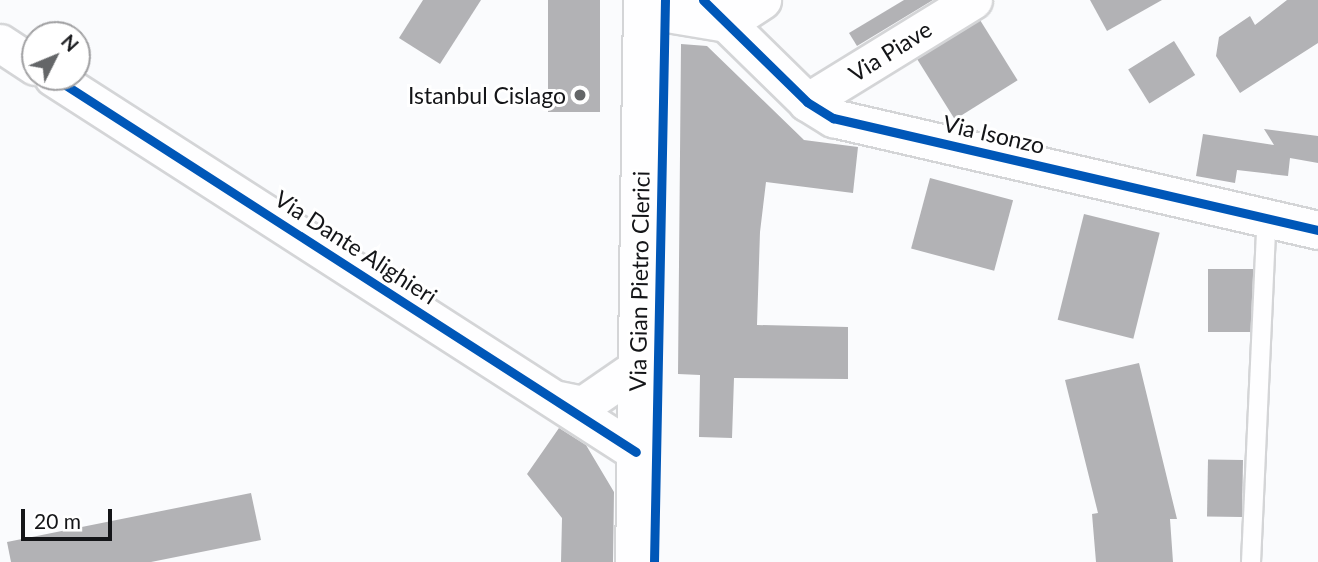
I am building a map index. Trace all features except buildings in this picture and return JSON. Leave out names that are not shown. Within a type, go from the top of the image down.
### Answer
[{"type":"main road","name":"Via Gian Pietro Clerici","points":[[635,562],[643,5]]},
{"type":"street","points":[[643,5],[715,11],[762,0]]},
{"type":"street","name":"Via Piave","points":[[807,102],[973,0]]},
{"type":"street","name":"Via Isonzo","points":[[715,11],[807,102],[833,118],[1267,215],[1318,230]]},
{"type":"street","points":[[0,43],[21,57]]},
{"type":"street","name":"Via Dante Alighieri","points":[[75,91],[636,452]]},
{"type":"street","points":[[559,400],[583,405],[638,367]]},
{"type":"lane","points":[[1251,562],[1267,215]]},
{"type":"cycle path","points":[[654,562],[665,0]]},
{"type":"cycle path","points":[[703,0],[807,102],[833,118],[1318,230]]},
{"type":"cycle path","points":[[75,91],[636,452]]},
{"type":"place","name":"Istanbul Cislago","points":[[580,95]]}]
